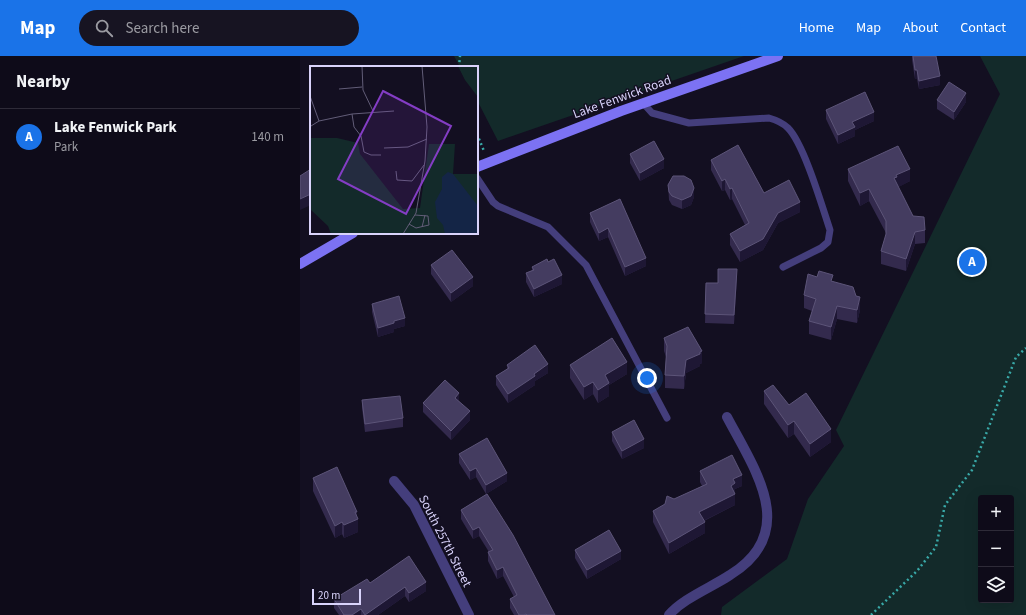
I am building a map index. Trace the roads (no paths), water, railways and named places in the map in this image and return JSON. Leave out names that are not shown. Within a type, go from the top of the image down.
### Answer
[{"type":"street","name":"Lake Fenwick Road","points":[[478,167],[643,103],[778,56]]},
{"type":"street","points":[[300,264],[351,234]]},
{"type":"street","points":[[669,615],[689,600],[732,574],[752,557],[766,531],[766,499],[762,484],[727,416]]},
{"type":"street","name":"South 257th Street","points":[[394,481],[414,506],[469,615]]},
{"type":"lane","points":[[643,103],[652,113],[689,123],[769,118],[777,120],[788,128],[798,141],[830,230],[828,242],[821,248],[784,267]]},
{"type":"lane","points":[[478,180],[492,202],[498,206],[548,227],[586,265],[667,418]]},
{"type":"place","name":"Lake Fenwick Park","points":[[972,262]]}]
